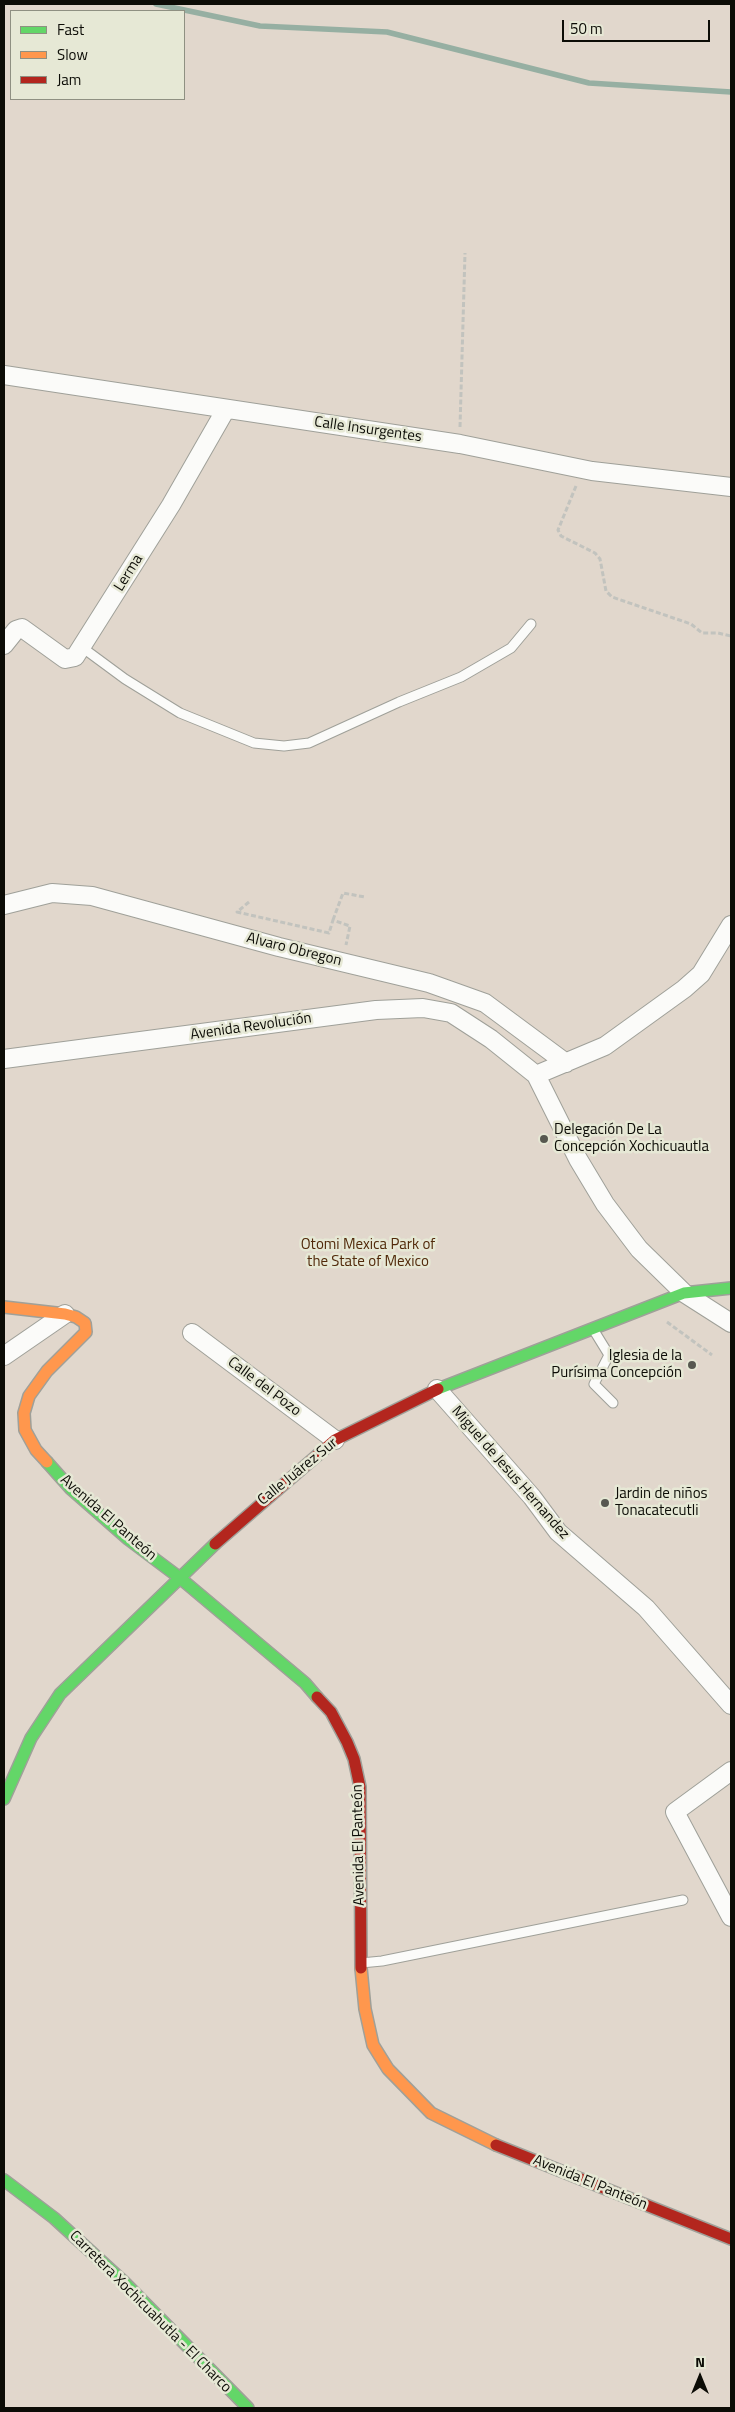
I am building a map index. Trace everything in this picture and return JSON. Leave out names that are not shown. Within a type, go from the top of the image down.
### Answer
[{"type":"street","name":"Calle Insurgentes","points":[[4,375],[460,444],[592,471],[731,487]]},
{"type":"street","name":"Lerma","points":[[83,648],[171,505],[226,410]]},
{"type":"street","points":[[4,645],[16,630],[22,628],[65,659],[75,657],[83,648]]},
{"type":"street","name":"Alvaro Obregon","points":[[4,905],[52,892],[92,896],[279,947],[429,983],[485,1003],[566,1063]]},
{"type":"street","points":[[731,925],[701,974],[605,1046],[536,1075],[578,1159],[605,1204],[639,1248],[684,1293],[731,1323]]},
{"type":"street","name":"Avenida Revolución","points":[[5,1061],[376,1010],[414,1008],[451,1013],[491,1039],[536,1075]]},
{"type":"street","name":"Calle Juárez Sur","points":[[4,1799],[31,1738],[60,1694],[231,1528],[335,1440],[437,1389],[650,1306],[684,1293],[731,1288]]},
{"type":"street","points":[[4,1307],[65,1314]]},
{"type":"street","points":[[4,1356],[65,1314]]},
{"type":"street","name":"Avenida El Panteón","points":[[65,1314],[76,1317],[85,1323],[86,1332],[47,1371],[30,1396],[24,1413],[25,1430],[36,1450],[71,1489],[128,1539],[180,1578],[305,1683],[330,1712],[347,1742],[354,1759],[360,1787],[361,1963],[365,2009],[373,2045],[388,2069],[410,2094],[431,2113],[493,2144],[731,2239]]},
{"type":"street","name":"Calle del Pozo","points":[[192,1333],[335,1440]]},
{"type":"street","name":"Miguel de Jesus Hernandez","points":[[437,1389],[532,1497],[558,1532],[646,1608],[731,1705]]},
{"type":"street","points":[[731,1771],[676,1812],[731,1917]]},
{"type":"street","name":"Carretera Xochicuahutla - El Charco","points":[[4,2180],[54,2218],[124,2282],[248,2408]]},
{"type":"lane","points":[[83,648],[125,679],[180,713],[254,743],[284,746],[309,743],[398,702],[461,677],[511,648],[531,624]]},
{"type":"lane","points":[[593,1328],[609,1355],[594,1384],[613,1403]]},
{"type":"lane","points":[[361,1963],[382,1961],[683,1900]]},
{"type":"path","points":[[460,444],[465,253]]},
{"type":"path","points":[[592,471],[578,478],[558,530],[561,536],[595,553],[600,559],[606,591],[612,597],[691,624],[702,633],[718,633],[731,636]]},
{"type":"path","points":[[249,902],[236,912],[329,933],[343,892],[365,897]]},
{"type":"path","points":[[333,920],[350,926],[345,950],[338,961]]},
{"type":"path","points":[[650,1306],[658,1316],[712,1355]]},
{"type":"green space","name":"Otomi Mexica Park of the State of Mexico","points":[[4,4],[731,4],[731,2408],[4,2408]]},
{"type":"waterway","points":[[156,4],[184,10]]},
{"type":"waterway","points":[[185,10],[260,26],[387,32],[589,83],[731,92]]},
{"type":"traffic: fast","points":[[438,1389],[684,1293],[731,1288]]},
{"type":"traffic: fast","points":[[47,1462],[71,1489],[128,1539],[180,1578],[305,1683],[317,1697]]},
{"type":"traffic: fast","points":[[4,1799],[31,1738],[60,1694],[215,1544]]},
{"type":"traffic: fast","points":[[4,2180],[54,2218],[124,2282],[248,2408]]},
{"type":"traffic: slow","points":[[4,1307],[65,1314],[76,1317],[85,1323],[86,1332],[47,1371],[29,1396],[24,1413],[25,1430],[36,1450],[47,1462]]},
{"type":"traffic: slow","points":[[361,1968],[365,2009],[373,2045],[388,2069],[431,2113],[496,2145]]},
{"type":"traffic: jam","points":[[215,1544],[335,1440],[438,1389]]},
{"type":"traffic: jam","points":[[317,1697],[331,1712],[347,1742],[354,1759],[360,1787],[361,1968]]},
{"type":"traffic: jam","points":[[496,2145],[731,2239]]},
{"type":"place","name":"Delegación De La Concepción Xochicuautla","points":[[544,1139]]},
{"type":"place","name":"Iglesia de la Purísima Concepción","points":[[692,1365]]},
{"type":"place","name":"Jardin de niños Tonacatecutli","points":[[605,1503]]}]
